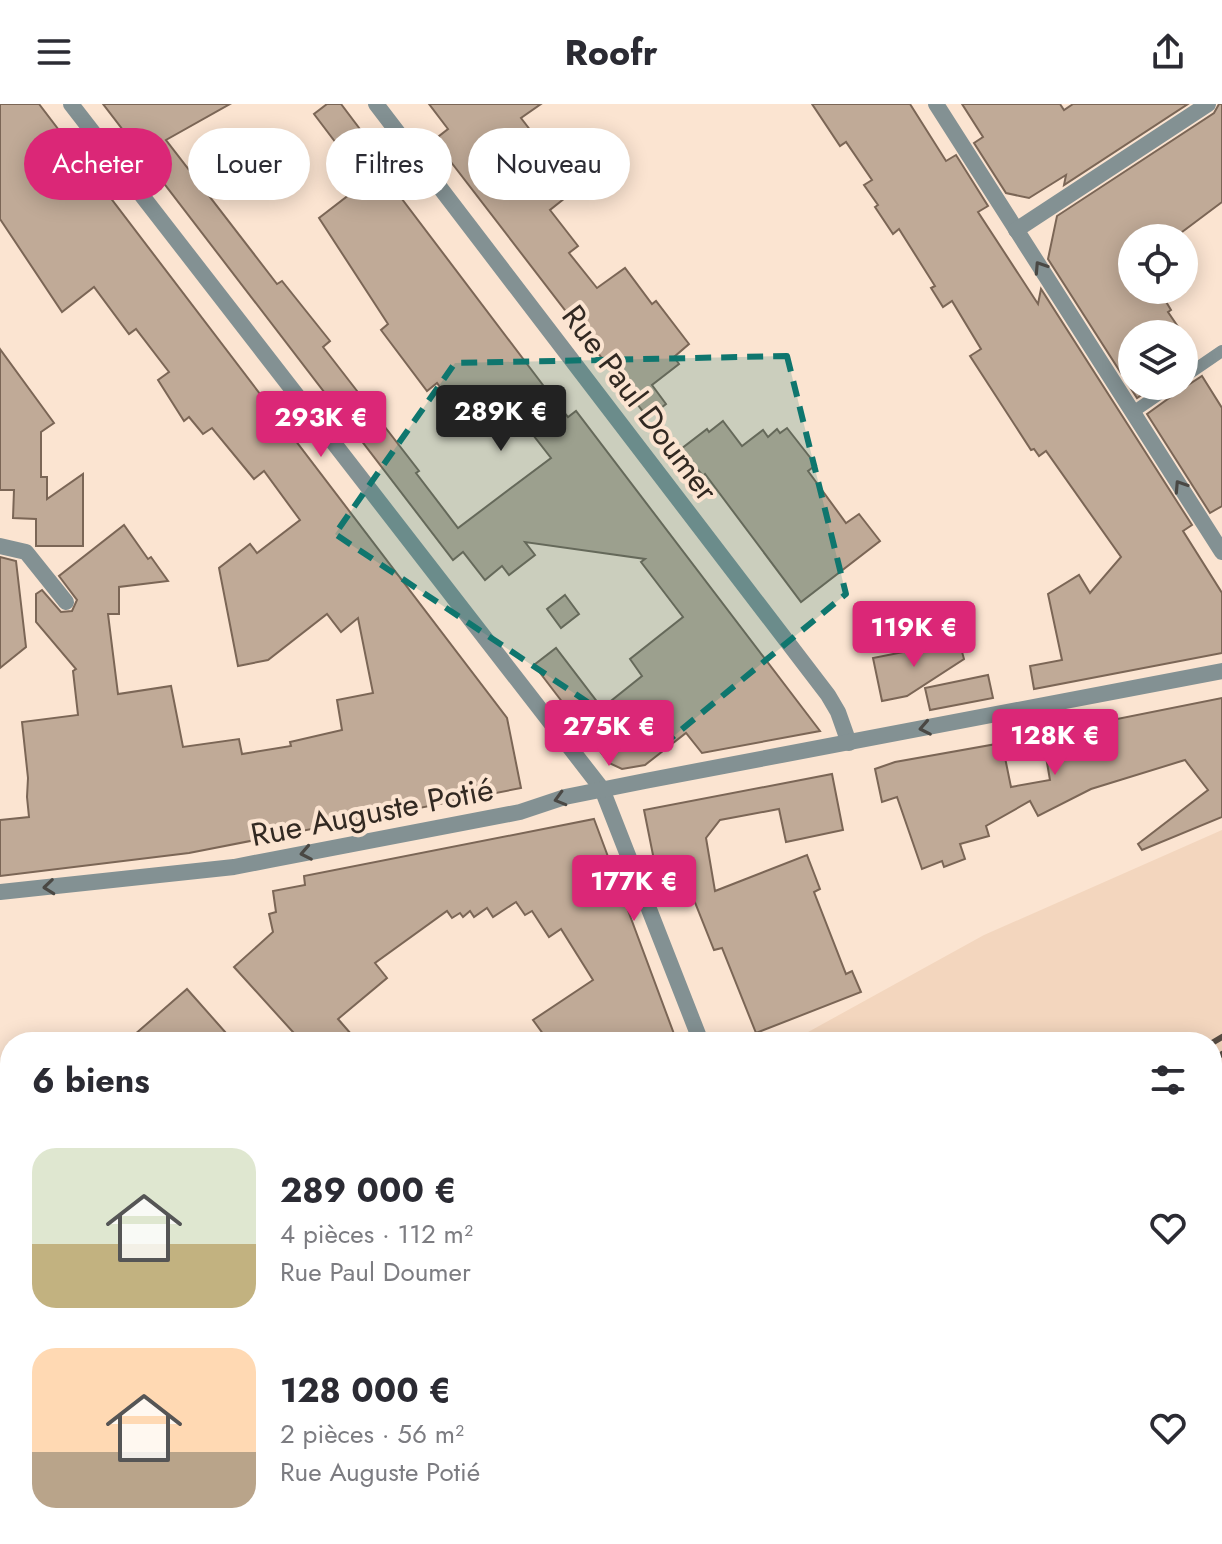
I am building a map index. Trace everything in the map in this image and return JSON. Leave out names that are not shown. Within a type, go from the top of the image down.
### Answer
[{"type":"street","points":[[71,104],[602,789],[697,1032]]},
{"type":"street","name":"Rue Paul Doumer","points":[[376,104],[828,695],[849,743]]},
{"type":"street","points":[[936,104],[1222,552]]},
{"type":"street","points":[[1016,230],[1208,104]]},
{"type":"street","points":[[0,546],[26,552],[66,602]]},
{"type":"street","name":"Rue Auguste Potié","points":[[0,892],[246,865],[520,812],[602,789],[1222,671]]},
{"type":"lane","points":[[1198,367],[1222,351]]},
{"type":"lane","points":[[1133,412],[1151,400]]},
{"type":"highlighted area","points":[[787,356],[846,594],[658,749],[335,534],[455,363]]},
{"type":"shaded area","points":[[1222,830],[1222,1032],[808,1032],[984,935]]},
{"type":"building","points":[[0,104],[39,104],[57,128],[24,128],[24,200],[112,200],[507,718],[521,788],[189,853],[0,876],[0,820],[29,817],[22,722],[78,715],[73,671],[76,669],[36,622],[36,594],[42,590],[61,612],[72,611],[77,600],[59,576],[124,525],[168,581],[119,587],[119,614],[108,614],[118,694],[171,686],[183,747],[239,739],[242,754],[291,746],[290,742],[342,730],[337,700],[373,693],[358,618],[341,632],[327,614],[268,660],[238,666],[219,568],[250,544],[257,553],[300,520],[264,471],[254,479],[212,428],[203,434],[189,417],[184,421],[158,380],[169,372],[136,329],[129,334],[94,287],[62,312],[0,219]]},
{"type":"building","points":[[103,104],[230,104],[172,137],[172,128],[121,128]]},
{"type":"building","points":[[327,104],[341,104],[359,128],[326,130],[314,114]]},
{"type":"building","points":[[429,104],[541,104],[521,118],[529,128],[468,128],[468,184],[452,163],[452,128],[447,128]]},
{"type":"building","points":[[812,104],[910,104],[946,161],[956,155],[988,206],[978,212],[1038,304],[1041,289],[1192,525],[1183,531],[1222,593],[1222,653],[1034,689],[1030,666],[1062,660],[1048,594],[1079,575],[1090,593],[1121,557],[1046,451],[1039,456],[1034,449],[1031,450],[970,356],[981,349],[952,301],[943,307],[931,288],[935,286],[899,229],[893,234],[875,207],[878,205],[864,185],[872,180],[846,142],[840,146]]},
{"type":"building","points":[[962,104],[1060,104],[1064,110],[1073,104],[1188,104],[1064,185],[1066,175],[1029,198],[1006,193],[974,143],[983,137]]},
{"type":"building","points":[[1222,104],[1222,202],[1193,224],[1118,224],[1118,304],[1167,304],[1173,320],[1118,320],[1118,368],[1048,259],[1057,216],[1214,113]]},
{"type":"building","points":[[172,148],[188,169],[188,200],[212,200],[277,284],[282,281],[330,341],[323,347],[419,471],[416,473],[458,528],[551,458],[508,403],[499,410],[491,400],[464,420],[437,383],[427,391],[381,330],[388,324],[319,218],[342,200],[403,200],[568,417],[576,411],[820,731],[702,753],[686,733],[645,765],[622,769],[609,763],[534,665],[556,648],[602,708],[642,676],[630,659],[683,617],[641,562],[645,559],[525,542],[535,555],[509,575],[502,566],[485,580],[463,552],[453,560],[172,194]]},
{"type":"building","points":[[480,200],[562,200],[550,210],[578,246],[569,253],[597,288],[625,268],[652,304],[656,301],[689,344],[674,357],[679,364],[652,385],[666,404],[648,418]]},
{"type":"building","points":[[0,349],[54,423],[41,432],[41,477],[47,477],[47,499],[83,474],[83,546],[36,546],[36,519],[13,518],[14,490],[0,490]]},
{"type":"building","points":[[1202,376],[1222,408],[1222,506],[1210,513],[1147,414],[1166,400],[1198,400],[1198,379]]},
{"type":"building","points":[[723,421],[742,446],[763,430],[768,437],[777,429],[780,433],[787,428],[816,465],[808,471],[846,523],[859,514],[880,541],[801,602],[705,474],[703,476],[681,449]]},
{"type":"building","points":[[0,557],[16,561],[26,647],[0,668]]},
{"type":"building","points":[[565,595],[579,614],[561,628],[547,609]]},
{"type":"building","points":[[959,641],[964,659],[907,696],[882,701],[873,658]]},
{"type":"building","points":[[988,675],[993,698],[930,710],[925,688]]},
{"type":"building","points":[[1222,698],[1222,817],[1142,850],[1138,844],[1208,790],[1185,760],[1091,789],[1038,816],[1030,801],[986,826],[989,836],[960,844],[965,859],[944,867],[942,861],[922,869],[897,797],[882,802],[875,769],[895,762],[1002,743],[1011,787],[1050,780],[1042,734]]},
{"type":"building","points":[[832,774],[843,830],[786,842],[779,809],[720,820],[706,838],[715,891],[807,855],[820,889],[814,892],[846,974],[852,971],[861,992],[756,1032],[722,948],[714,950],[686,880],[659,885],[644,810]]},
{"type":"building","points":[[594,819],[673,1032],[542,1032],[533,1020],[593,980],[561,929],[549,937],[532,911],[525,915],[516,902],[493,917],[487,908],[474,917],[470,911],[463,917],[460,913],[452,918],[447,911],[375,963],[387,978],[338,1019],[349,1032],[293,1032],[234,967],[273,932],[269,914],[276,912],[273,891],[305,885],[304,876]]},
{"type":"building","points":[[187,989],[225,1032],[138,1032]]}]
